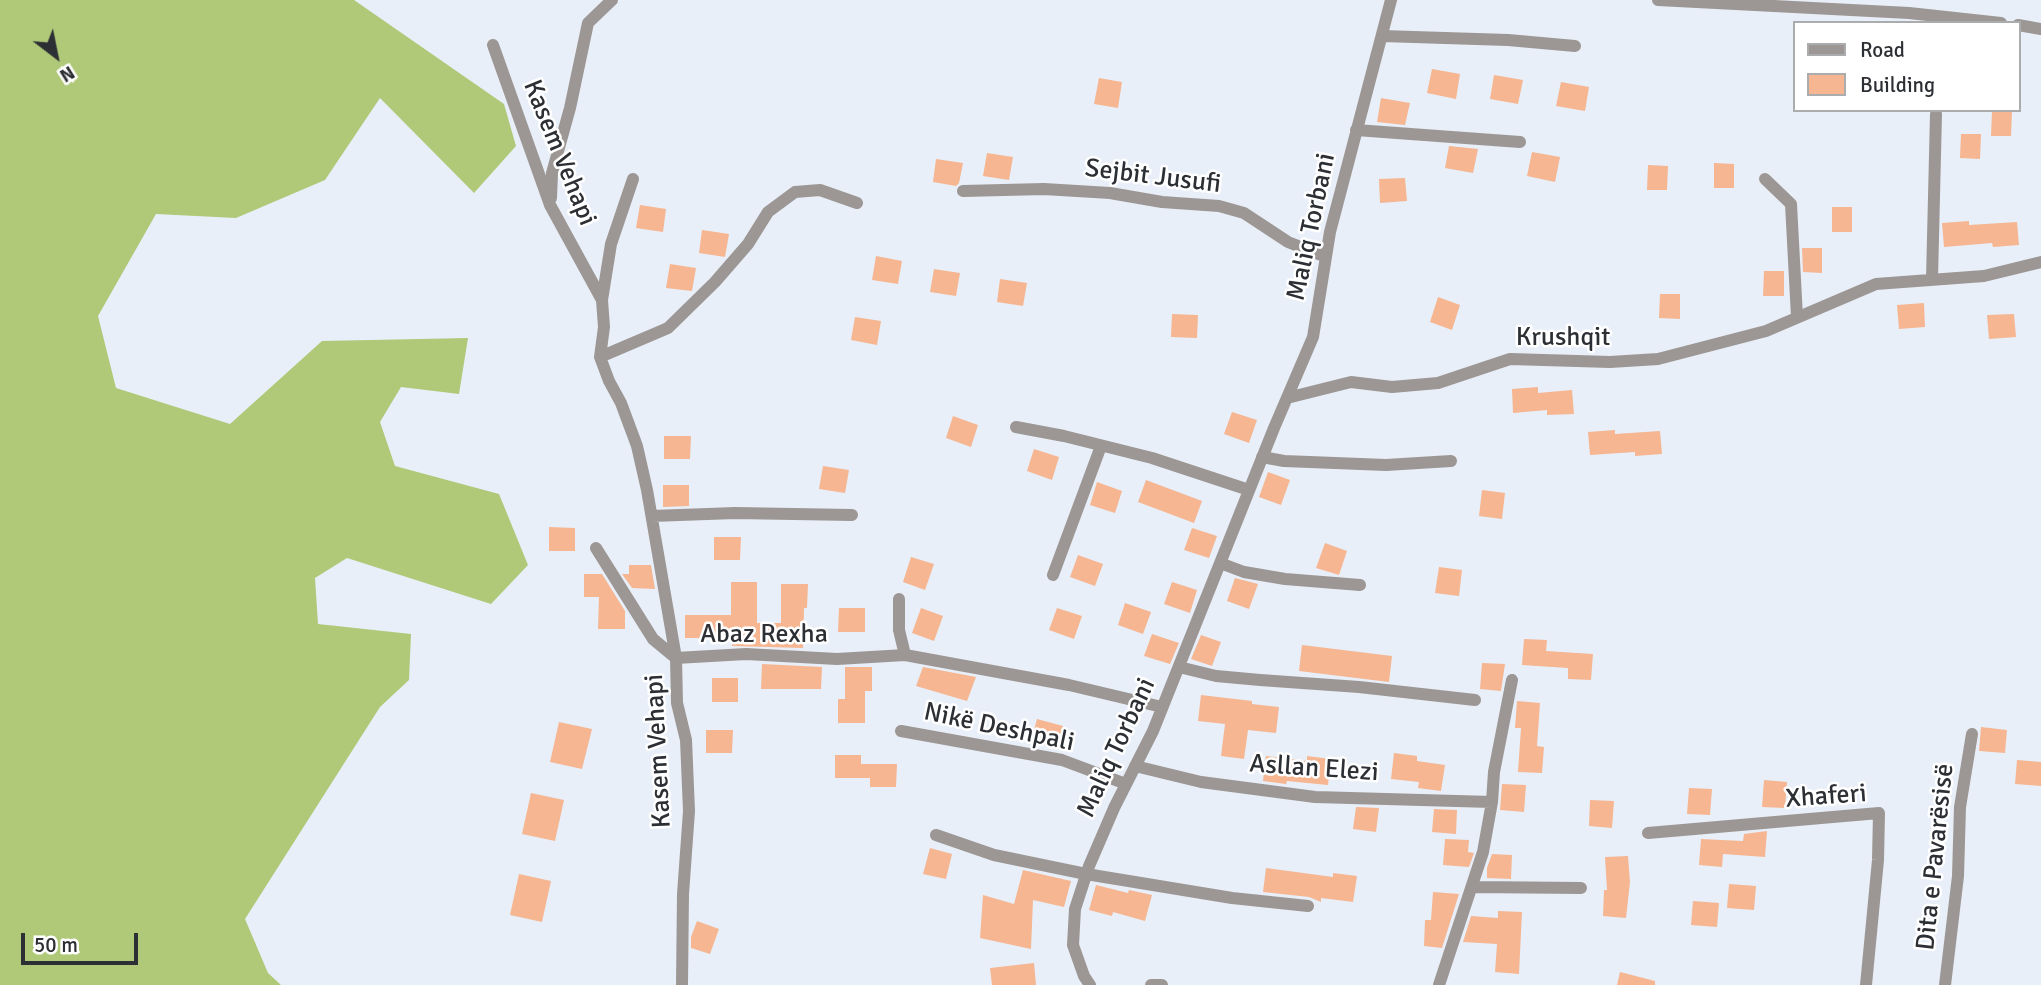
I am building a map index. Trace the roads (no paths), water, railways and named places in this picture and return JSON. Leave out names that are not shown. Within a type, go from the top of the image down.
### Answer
[{"type":"street","points":[[551,205],[552,173],[570,108],[588,23],[612,0]]},
{"type":"street","name":"Maliq Torbani","points":[[1090,985],[1073,944],[1074,909],[1086,874],[1162,707],[1313,337],[1330,232],[1391,0]]},
{"type":"street","points":[[1658,0],[1909,13],[1983,21]]},
{"type":"street","points":[[2020,26],[2041,29]]},
{"type":"street","points":[[1382,36],[1508,40],[1575,46]]},
{"type":"street","name":"Kasem Vehapi","points":[[493,45],[551,205],[602,300],[604,327],[600,357],[621,402],[637,446],[652,516],[676,658],[677,703],[686,740],[689,811],[683,894],[682,985]]},
{"type":"street","points":[[1932,279],[1936,114]]},
{"type":"street","points":[[1356,130],[1520,142]]},
{"type":"street","points":[[602,300],[611,244],[633,179]]},
{"type":"street","points":[[1765,179],[1791,204],[1797,317]]},
{"type":"street","name":"Sejbit Jusufi","points":[[963,191],[1044,188],[1219,206],[1244,213],[1288,242],[1326,257]]},
{"type":"street","points":[[600,357],[668,328],[715,282],[748,244],[768,212],[795,192],[820,190],[857,203]]},
{"type":"street","name":"Krushqit","points":[[1287,398],[1351,382],[1392,387],[1438,383],[1510,359],[1610,362],[1658,359],[1766,331],[1876,284],[1984,276],[2041,262]]},
{"type":"street","points":[[1016,427],[1152,458],[1249,489]]},
{"type":"street","points":[[1053,575],[1101,446]]},
{"type":"street","points":[[1262,457],[1284,461],[1386,465],[1451,461]]},
{"type":"street","points":[[652,516],[735,513],[852,515]]},
{"type":"street","name":"Abaz Rexha","points":[[596,548],[653,639],[676,658],[746,654],[837,659],[905,655],[1069,685],[1162,707]]},
{"type":"street","points":[[1220,563],[1244,572],[1360,585]]},
{"type":"street","points":[[900,600],[899,630],[905,655]]},
{"type":"street","points":[[1178,667],[1216,676],[1359,687],[1475,700]]},
{"type":"street","points":[[1439,985],[1483,852],[1492,802],[1494,772],[1512,680]]},
{"type":"street","name":"Nikë Deshpali","points":[[901,731],[1062,760],[1126,784]]},
{"type":"street","name":"Dita e Pavarësisë","points":[[1945,985],[1958,876],[1960,807],[1972,734]]},
{"type":"street","name":"Asllan Elezi","points":[[1135,766],[1201,782],[1315,797],[1492,802]]},
{"type":"street","name":"Xhaferi","points":[[1648,833],[1879,813],[1878,860],[1866,985]]},
{"type":"street","points":[[936,835],[994,855],[1086,874],[1232,898],[1308,906]]},
{"type":"street","points":[[1472,887],[1581,888]]},
{"type":"street","points":[[1151,985],[1162,985]]}]
